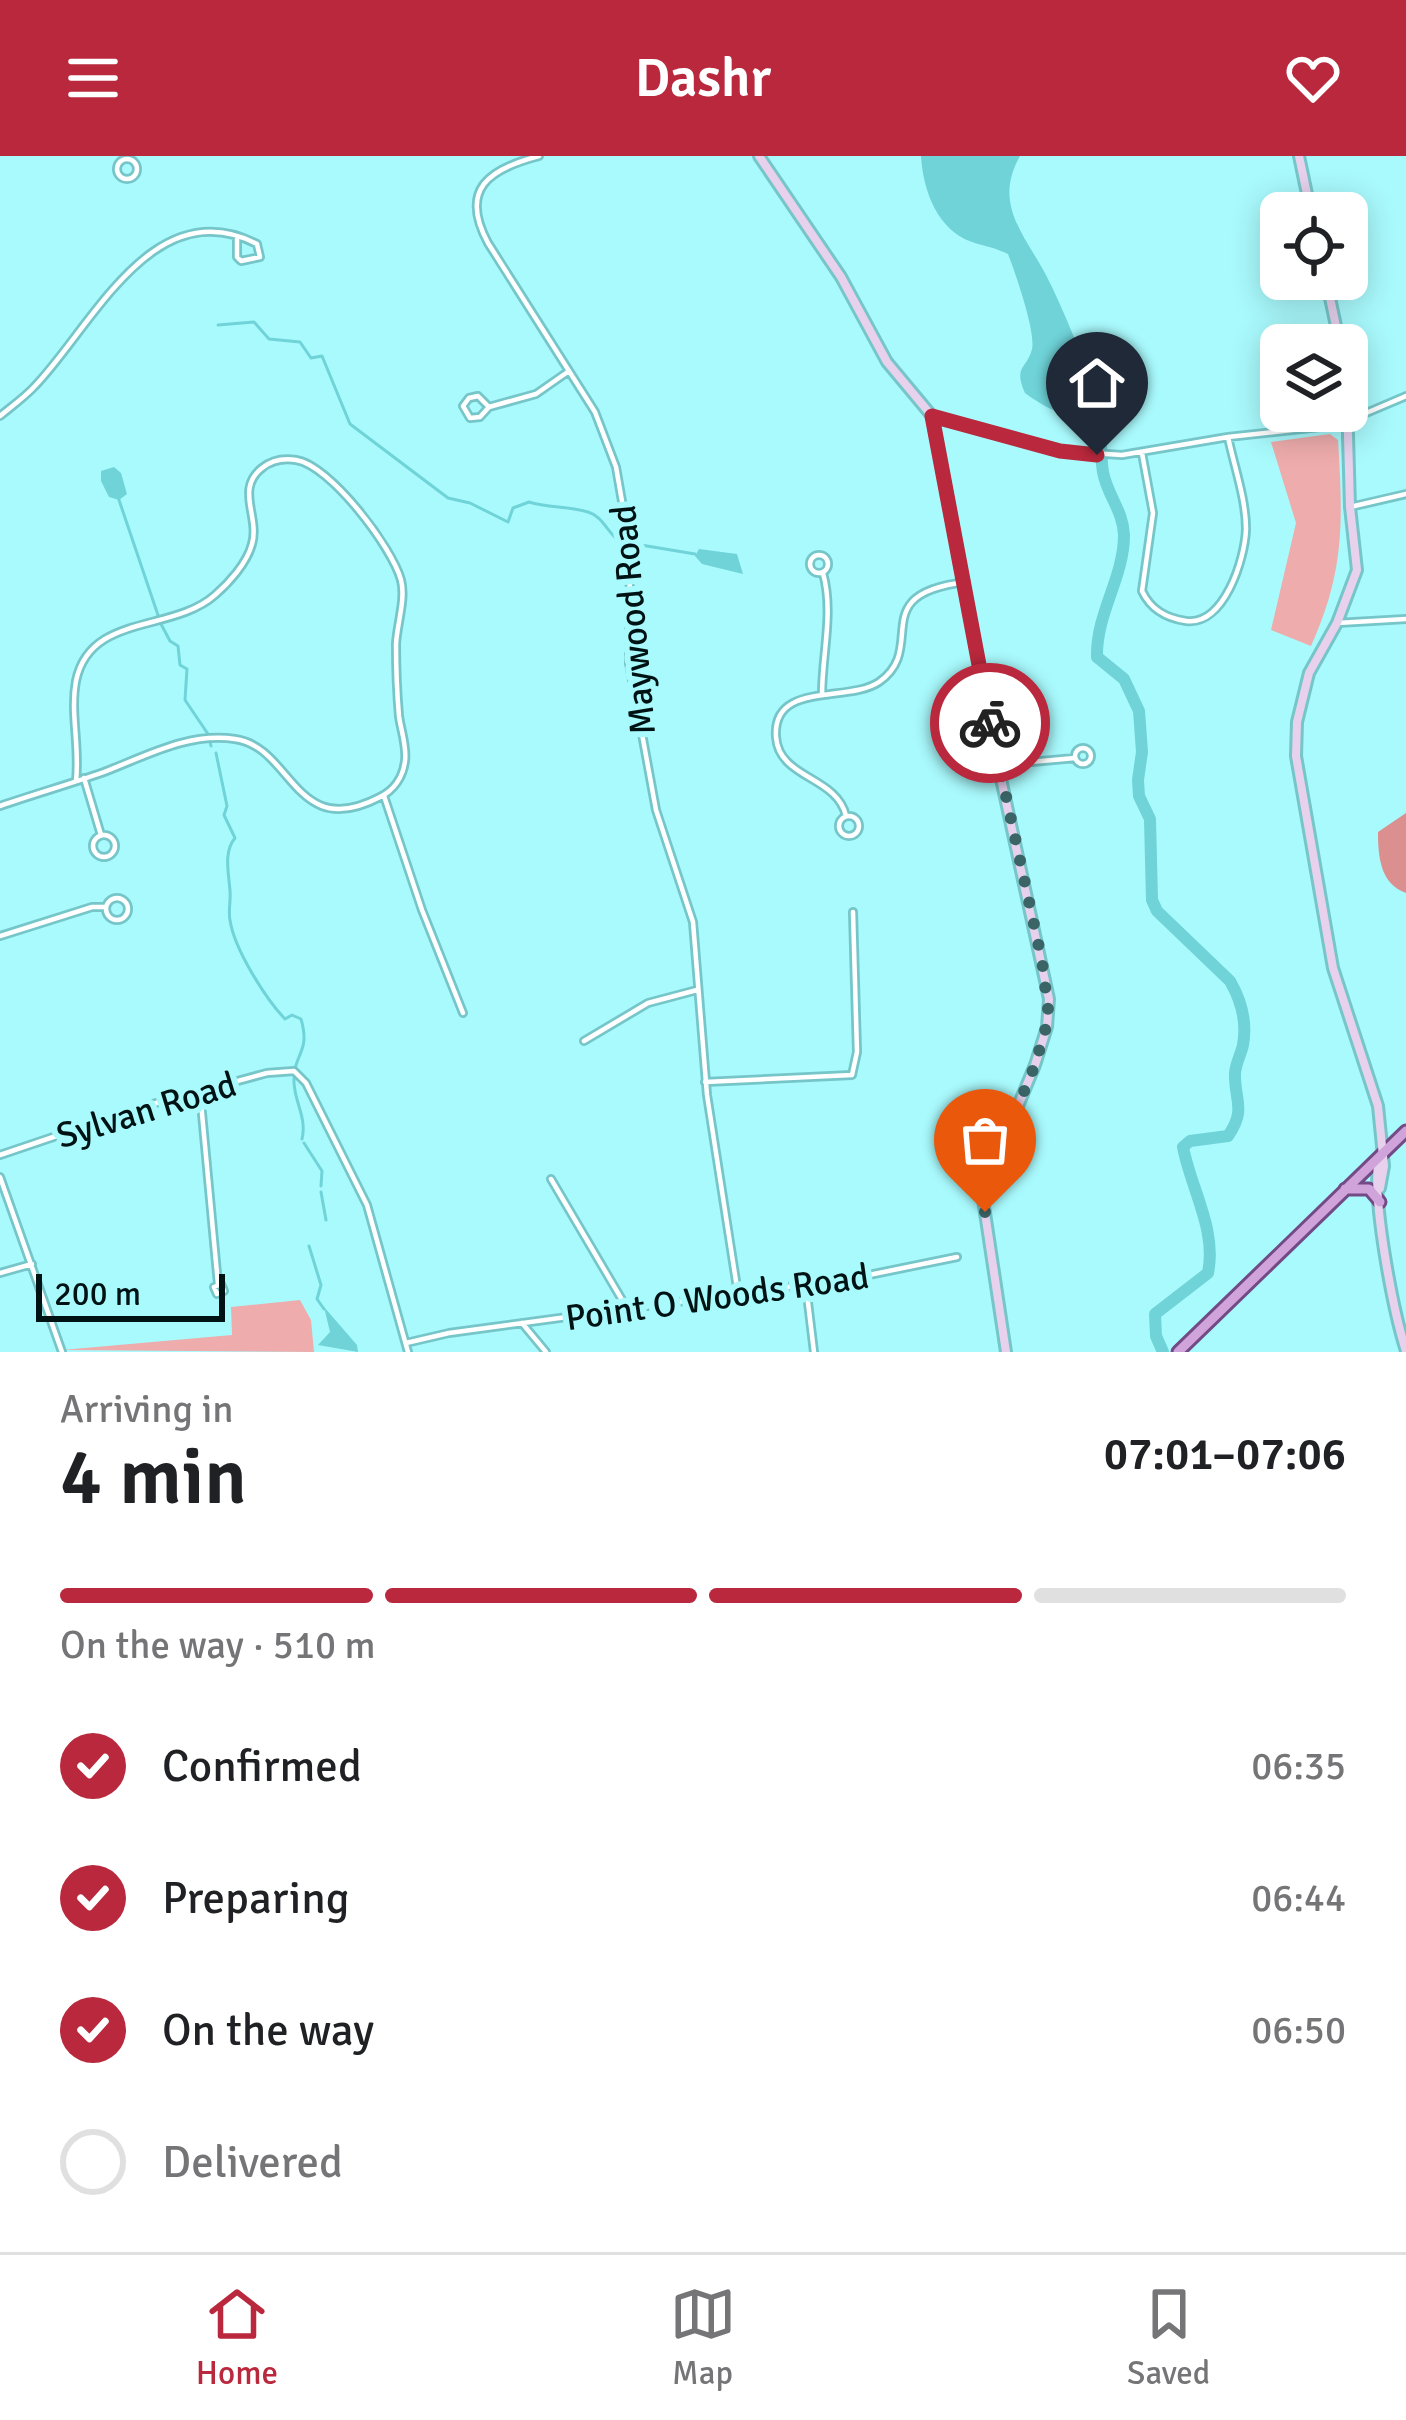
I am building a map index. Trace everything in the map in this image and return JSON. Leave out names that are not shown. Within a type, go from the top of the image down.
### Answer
[{"type":"main road","points":[[759,156],[841,278],[887,362],[932,416],[998,765],[1028,889],[1049,1017],[1035,1065],[982,1193],[1006,1352]]},
{"type":"main road","points":[[1299,156],[1307,192]]},
{"type":"main road","points":[[1348,432],[1357,570],[1337,623],[1309,674],[1297,722],[1296,756],[1325,930],[1372,1080],[1391,1293],[1406,1351]]},
{"type":"main road","points":[[1178,1352],[1406,1131]]},
{"type":"main road","points":[[1345,1189],[1369,1189],[1380,1202]]},
{"type":"street","name":"Maywood Road","points":[[539,156],[490,175],[478,193],[477,218],[595,412],[613,456],[630,547],[629,663],[656,810],[691,910],[705,1082],[738,1294]]},
{"type":"street","points":[[0,416],[35,386],[130,266],[172,240],[204,234],[237,239],[257,244],[260,257],[241,261],[237,239]]},
{"type":"street","points":[[489,407],[518,402],[569,370]]},
{"type":"street","points":[[1368,411],[1406,396]]},
{"type":"street","points":[[932,416],[1060,451],[1101,455],[1142,454],[1270,432]]},
{"type":"street","points":[[1142,454],[1153,513],[1142,592],[1161,614],[1200,621],[1214,614],[1225,599],[1245,537],[1228,437]]},
{"type":"street","points":[[0,806],[76,781],[172,745],[209,738],[249,742],[308,797],[332,809],[348,809],[384,796],[399,781],[405,763],[397,665],[401,580],[370,524],[313,466],[282,459],[254,476],[248,490],[253,542],[245,560],[206,603],[104,637],[83,661],[75,689],[76,781]]},
{"type":"street","points":[[1350,507],[1406,494]]},
{"type":"street","points":[[822,695],[829,610],[823,573]]},
{"type":"street","points":[[847,816],[834,791],[794,769],[781,755],[776,727],[785,707],[874,686],[896,661],[911,600],[925,591],[966,582]]},
{"type":"street","points":[[1337,623],[1406,619]]},
{"type":"street","points":[[998,765],[1075,758]]},
{"type":"street","points":[[84,778],[101,835]]},
{"type":"street","points":[[384,796],[463,1013]]},
{"type":"street","points":[[0,936],[106,907]]},
{"type":"street","points":[[705,1082],[852,1075],[857,1052],[853,913]]},
{"type":"street","points":[[584,1041],[648,1003],[698,990]]},
{"type":"street","name":"Sylvan Road","points":[[0,1155],[267,1073],[296,1072],[367,1204],[406,1343]]},
{"type":"street","points":[[200,1092],[218,1284]]},
{"type":"street","points":[[0,1177],[62,1352]]},
{"type":"street","points":[[551,1179],[628,1310]]},
{"type":"street","name":"Point O Woods Road","points":[[406,1343],[806,1285],[957,1257]]},
{"type":"street","points":[[0,1273],[32,1264]]},
{"type":"street","points":[[806,1285],[814,1352]]},
{"type":"street","points":[[522,1323],[546,1352]]},
{"type":"street","points":[[406,1343],[408,1352]]},
{"type":"shaded area","points":[[1330,434],[1338,440],[1339,545],[1330,594],[1311,646],[1271,630],[1296,523],[1271,442]]},
{"type":"shaded area","points":[[1406,813],[1406,893],[1386,876],[1378,832]]},
{"type":"shaded area","points":[[300,1300],[311,1320],[314,1352],[62,1350],[232,1335],[231,1307]]},
{"type":"water","points":[[921,156],[1020,156],[1009,190],[1015,220],[1068,324],[1096,410],[1069,415],[1025,393],[1021,372],[1032,341],[1008,254],[960,236],[941,218],[929,195]]},
{"type":"water","points":[[114,467],[121,473],[127,494],[119,500],[109,497],[101,481],[101,471]]},
{"type":"water","points":[[699,549],[737,554],[743,574],[702,564],[695,556]]},
{"type":"water","points":[[324,1307],[358,1352],[318,1345],[330,1332]]},
{"type":"waterway","points":[[218,325],[254,322],[269,339],[300,342],[311,358],[322,356],[350,424],[448,498],[508,522],[513,508],[529,502],[588,512],[625,544]]},
{"type":"waterway","points":[[1092,414],[1100,414],[1103,472],[1124,535],[1097,657],[1124,679],[1139,711],[1139,796],[1150,819],[1152,900],[1157,911],[1230,981],[1244,1028],[1235,1073],[1238,1111],[1234,1127],[1228,1136],[1190,1141],[1183,1147],[1206,1225],[1210,1257],[1208,1273],[1155,1314],[1163,1352]]},
{"type":"waterway","points":[[119,500],[161,624],[178,646],[180,665],[187,669],[185,700],[211,746]]},
{"type":"waterway","points":[[635,544],[695,554]]},
{"type":"waterway","points":[[216,753],[227,806],[224,815],[235,838],[228,863],[233,932],[277,1010],[285,1019],[292,1015],[301,1019],[304,1039],[294,1083],[302,1139]]},
{"type":"waterway","points":[[304,1143],[322,1171],[321,1186]]},
{"type":"waterway","points":[[321,1192],[326,1220]]},
{"type":"waterway","points":[[309,1246],[321,1285],[317,1299],[324,1309]]},
{"type":"way so far","points":[[985,1212],[982,1193],[1035,1065],[1049,1017],[1042,961],[990,723]]},
{"type":"route","points":[[990,723],[932,416],[1060,451],[1097,455]]}]
